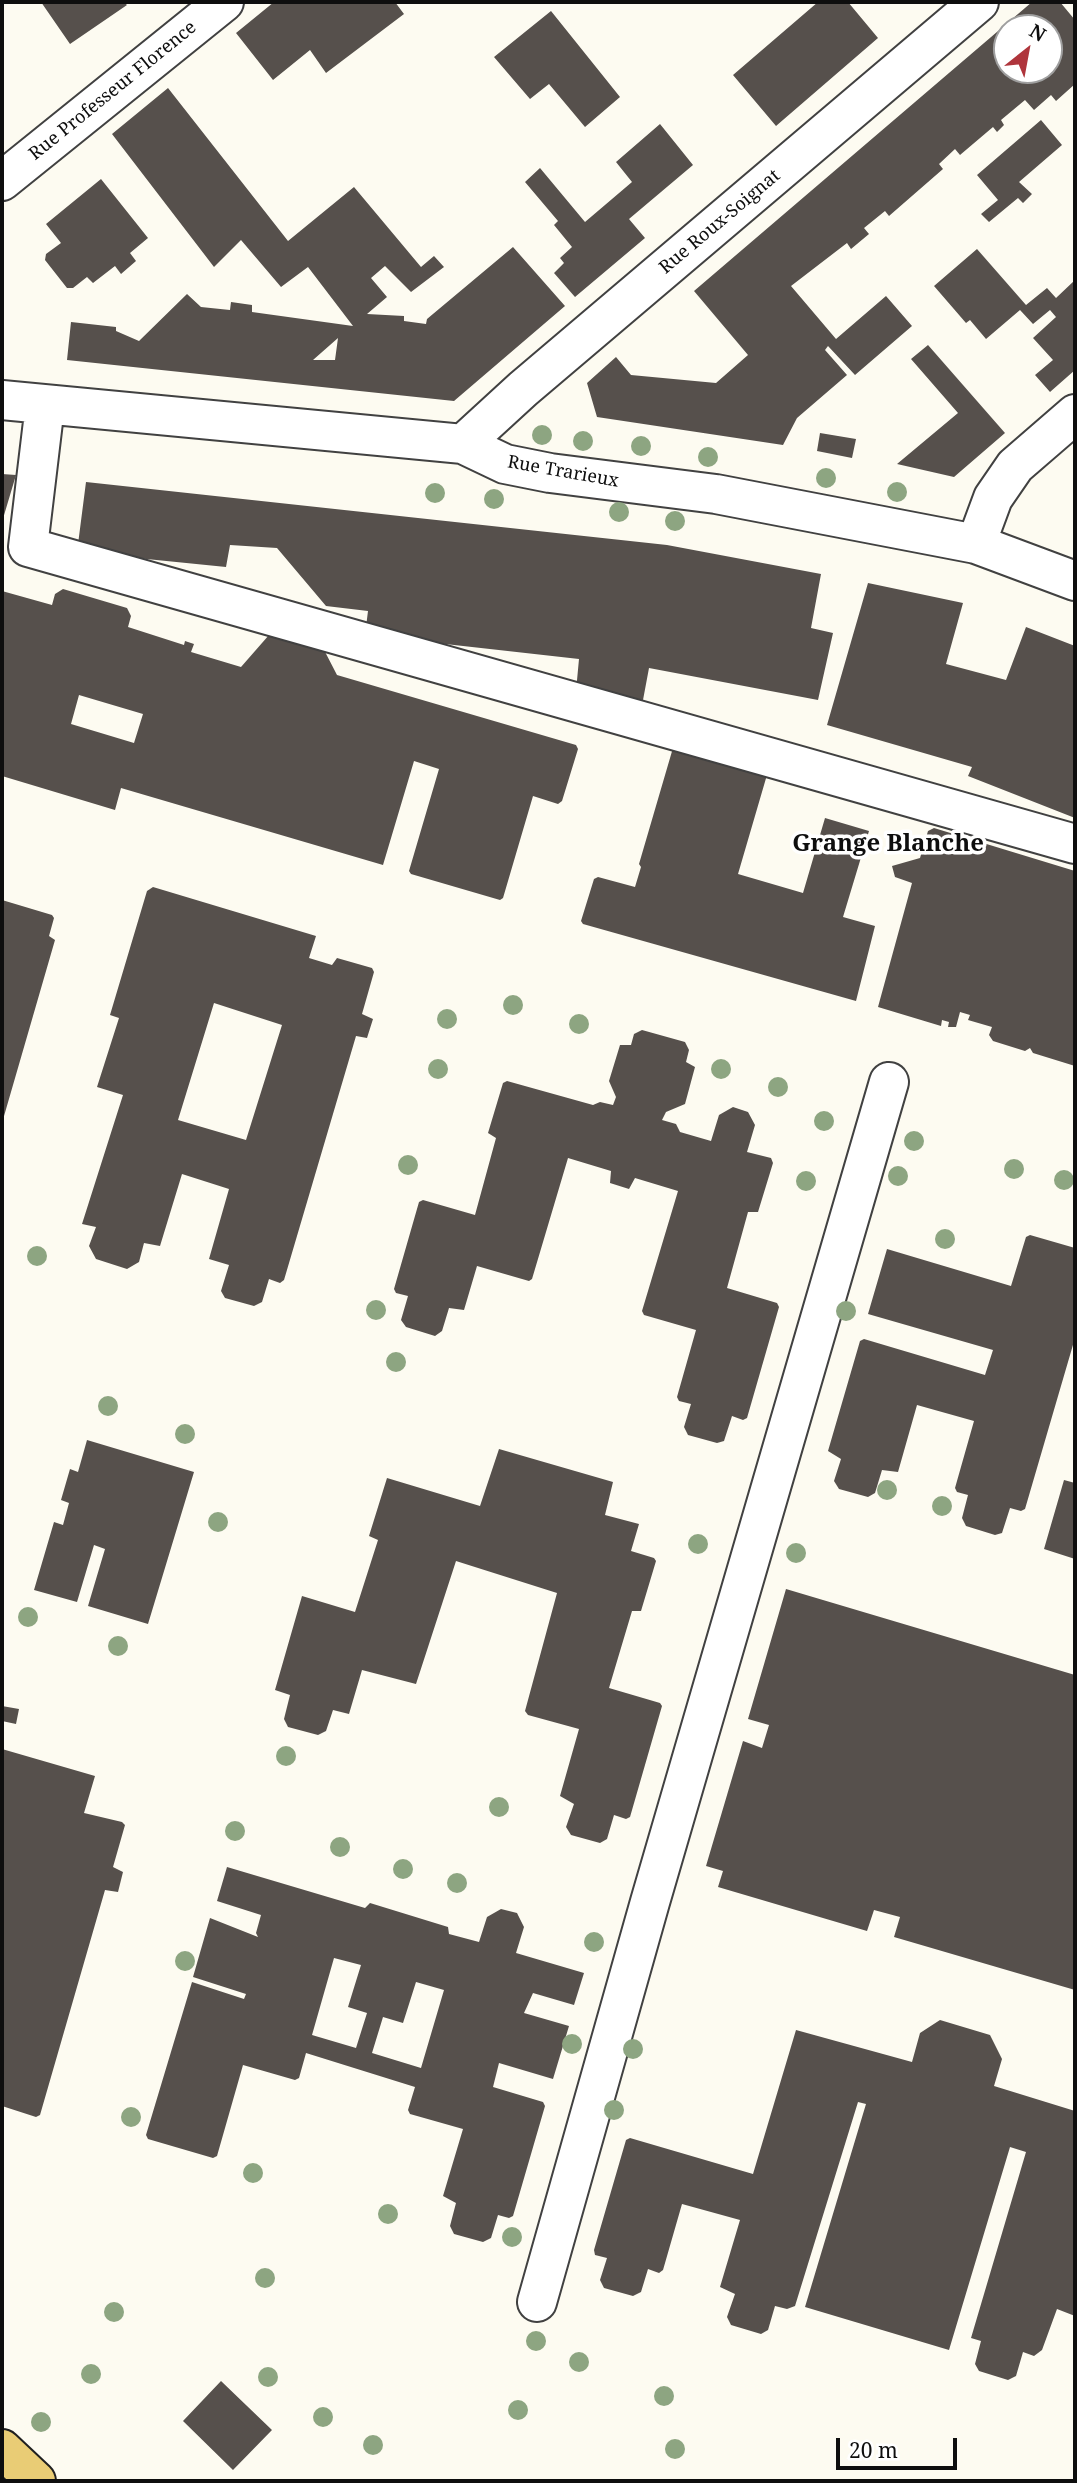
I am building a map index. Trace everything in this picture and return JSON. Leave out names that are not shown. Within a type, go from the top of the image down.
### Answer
[{"type":"main road","points":[[2,2449],[33,2480]]},
{"type":"street","name":"Rue Professeur Florence","points":[[2,181],[224,2]]},
{"type":"street","name":"Rue Roux-Soignat","points":[[463,444],[523,389],[979,2]]},
{"type":"street","name":"Rue Trarieux","points":[[2,400],[463,444],[505,464],[550,473],[716,494],[976,544],[1075,581]]},
{"type":"street","points":[[46,405],[28,547],[1075,844]]},
{"type":"street","points":[[976,544],[993,498],[1015,466],[1075,414]]},
{"type":"street","points":[[537,2302],[650,1902],[889,1082]]},
{"type":"building","points":[[41,2],[124,2],[127,5],[70,44]]},
{"type":"building","points":[[274,2],[395,2],[404,14],[326,73],[310,50],[273,80],[236,33]]},
{"type":"building","points":[[818,2],[848,2],[878,38],[776,126],[733,75]]},
{"type":"building","points":[[1032,2],[1060,2],[1075,20],[1075,84],[1056,101],[1051,95],[1034,110],[1025,100],[1001,120],[1004,125],[997,132],[993,127],[960,155],[955,149],[939,164],[943,169],[889,216],[885,211],[864,228],[869,234],[851,249],[847,243],[791,286],[836,339],[886,296],[912,326],[855,375],[828,346],[825,350],[847,375],[797,418],[783,445],[597,417],[587,383],[616,357],[631,375],[716,383],[748,355],[694,291],[993,35],[993,84],[1063,84],[1063,14],[1018,14]]},
{"type":"building","points":[[551,11],[620,97],[585,127],[549,84],[530,99],[494,57]]},
{"type":"building","points":[[168,88],[288,241],[354,187],[421,267],[434,256],[444,267],[411,292],[385,266],[371,278],[387,297],[367,314],[404,316],[404,321],[426,324],[427,319],[513,247],[565,306],[454,401],[67,360],[71,322],[116,327],[116,331],[139,341],[187,294],[201,307],[230,310],[231,302],[252,305],[252,312],[353,326],[308,267],[281,287],[241,240],[214,267],[112,134]],"holes":[[[338,338],[335,360],[313,360]]]},
{"type":"building","points":[[1041,120],[1062,145],[1019,182],[1032,194],[1023,203],[1018,198],[989,222],[981,214],[998,200],[977,175]]},
{"type":"building","points":[[660,124],[693,165],[629,219],[645,238],[575,297],[554,273],[564,263],[560,258],[572,247],[554,225],[558,221],[525,182],[540,168],[585,222],[632,182],[616,162]]},
{"type":"building","points":[[101,179],[148,238],[130,253],[136,261],[121,274],[115,266],[93,283],[87,277],[73,288],[67,288],[45,260],[46,254],[61,243],[46,224]]},
{"type":"building","points":[[977,249],[1026,305],[1047,288],[1056,298],[1075,280],[1075,370],[1050,392],[1035,375],[1053,360],[1033,338],[1056,317],[1050,310],[1033,324],[1020,310],[986,339],[970,320],[966,323],[934,286]]},
{"type":"building","points":[[928,345],[1005,433],[954,477],[897,464],[958,413],[911,359]]},
{"type":"building","points":[[820,433],[856,439],[852,458],[817,451]]},
{"type":"building","points":[[2,474],[16,475],[2,522]]},
{"type":"building","points":[[86,482],[667,545],[821,574],[811,628],[833,633],[818,700],[649,668],[643,700],[576,691],[579,659],[365,635],[368,611],[326,606],[277,548],[230,545],[226,567],[77,552]]},
{"type":"building","points":[[868,583],[963,603],[946,664],[1006,680],[1026,627],[1075,646],[1075,818],[968,776],[972,767],[827,725]]},
{"type":"building","points":[[63,589],[127,608],[131,616],[128,627],[184,645],[185,641],[194,644],[191,652],[241,667],[269,635],[322,646],[337,675],[576,745],[578,749],[562,801],[558,804],[533,796],[503,898],[500,900],[411,874],[409,871],[439,769],[414,761],[383,865],[121,788],[115,810],[2,776],[2,591],[52,605],[55,594]],"holes":[[[79,695],[143,714],[134,743],[71,724]]]},
{"type":"building","points":[[675,741],[769,768],[738,874],[803,893],[825,818],[869,831],[843,917],[875,926],[856,1001],[583,924],[581,921],[594,879],[598,877],[635,887],[641,867],[639,864]]},
{"type":"building","points":[[934,828],[1075,871],[1075,1066],[1033,1053],[1030,1048],[1025,1051],[993,1041],[989,1035],[992,1027],[968,1020],[970,1015],[960,1012],[956,1027],[948,1027],[949,1022],[942,1020],[941,1026],[878,1007],[912,883],[895,877],[892,866],[920,858],[928,831]]},
{"type":"building","points":[[153,887],[316,936],[309,958],[332,965],[337,958],[372,968],[374,972],[362,1014],[373,1019],[367,1038],[356,1036],[284,1280],[280,1283],[269,1279],[262,1302],[254,1306],[225,1298],[221,1291],[229,1265],[209,1259],[229,1189],[182,1174],[160,1246],[144,1243],[139,1262],[127,1269],[96,1259],[89,1246],[96,1227],[82,1224],[123,1095],[97,1087],[119,1018],[110,1015],[147,891]],"holes":[[[214,1003],[282,1025],[246,1140],[178,1120]]]},
{"type":"building","points":[[2,900],[52,915],[54,918],[49,936],[55,940],[2,1123]]},
{"type":"building","points":[[642,1030],[685,1042],[689,1050],[686,1062],[695,1067],[685,1104],[666,1112],[662,1120],[676,1124],[680,1132],[711,1141],[719,1115],[733,1107],[748,1112],[755,1125],[747,1152],[771,1158],[773,1163],[758,1212],[748,1212],[727,1288],[777,1303],[779,1307],[747,1418],[743,1420],[732,1416],[724,1441],[717,1443],[688,1435],[684,1427],[691,1404],[679,1401],[677,1397],[696,1330],[644,1315],[642,1311],[678,1191],[635,1178],[629,1189],[610,1183],[611,1171],[568,1158],[532,1279],[529,1281],[477,1266],[464,1310],[449,1308],[442,1331],[435,1336],[406,1327],[401,1320],[408,1296],[396,1293],[394,1289],[419,1202],[423,1200],[475,1215],[496,1138],[488,1133],[503,1083],[507,1081],[593,1105],[600,1102],[613,1105],[616,1097],[609,1081],[620,1045],[631,1045],[634,1034]]},
{"type":"building","points":[[1030,1235],[1075,1248],[1075,1338],[1025,1509],[1021,1511],[1010,1508],[1002,1533],[995,1535],[966,1526],[962,1518],[968,1495],[957,1492],[955,1488],[974,1421],[917,1405],[898,1472],[882,1470],[875,1493],[868,1497],[839,1489],[834,1481],[841,1459],[828,1451],[860,1341],[864,1339],[985,1375],[993,1350],[868,1314],[887,1249],[1011,1286],[1026,1237]]},
{"type":"building","points":[[87,1440],[194,1472],[148,1624],[88,1606],[105,1549],[94,1545],[77,1602],[34,1590],[54,1522],[63,1525],[69,1503],[61,1500],[70,1469],[78,1472]]},
{"type":"building","points":[[499,1449],[613,1482],[605,1515],[639,1524],[631,1551],[656,1561],[641,1611],[632,1611],[609,1688],[660,1703],[662,1706],[630,1817],[626,1819],[614,1815],[607,1839],[600,1843],[571,1835],[566,1827],[574,1804],[560,1796],[579,1729],[528,1715],[525,1711],[557,1593],[456,1561],[416,1684],[362,1670],[349,1714],[333,1710],[326,1731],[318,1735],[288,1727],[284,1719],[290,1695],[275,1690],[302,1596],[355,1612],[378,1540],[369,1536],[387,1478],[480,1506]]},
{"type":"building","points":[[1064,1480],[1075,1483],[1075,1559],[1044,1549]]},
{"type":"building","points":[[786,1589],[1075,1675],[1075,1990],[894,1937],[900,1917],[874,1910],[867,1931],[718,1887],[723,1871],[706,1866],[743,1741],[762,1748],[769,1725],[748,1719]]},
{"type":"building","points":[[2,1706],[19,1709],[16,1724],[2,1721]]},
{"type":"building","points":[[2,1749],[95,1776],[84,1813],[125,1825],[113,1867],[123,1872],[118,1892],[105,1890],[40,2115],[36,2117],[2,2106]]},
{"type":"building","points":[[227,1867],[365,1908],[370,1903],[448,1927],[449,1934],[479,1942],[487,1917],[501,1909],[517,1913],[524,1927],[516,1953],[584,1973],[574,2005],[533,1993],[524,2013],[569,2026],[553,2079],[499,2063],[493,2087],[543,2102],[545,2106],[513,2216],[509,2218],[498,2215],[491,2238],[483,2242],[454,2234],[450,2226],[456,2203],[443,2196],[463,2129],[410,2114],[408,2110],[415,2087],[306,2053],[299,2078],[295,2080],[243,2065],[217,2156],[213,2158],[148,2139],[146,2135],[192,1982],[244,1999],[246,1994],[193,1977],[210,1918],[258,1937],[256,1933],[261,1915],[217,1901]],"holes":[[[334,1958],[361,1965],[348,2007],[367,2013],[356,2048],[312,2035]],[[416,1982],[444,1990],[421,2068],[372,2053],[383,2017],[403,2023]]]},
{"type":"building","points":[[940,2020],[990,2035],[1002,2059],[994,2086],[1075,2111],[1075,2316],[1057,2309],[1042,2350],[1034,2356],[1023,2352],[1016,2376],[1008,2380],[979,2371],[975,2364],[981,2341],[971,2338],[1026,2152],[1010,2147],[949,2350],[805,2307],[866,2104],[858,2102],[795,2306],[787,2309],[775,2306],[768,2330],[761,2334],[731,2325],[727,2317],[735,2294],[720,2287],[740,2220],[682,2204],[663,2270],[659,2273],[648,2269],[641,2292],[633,2296],[604,2288],[600,2280],[607,2258],[595,2255],[594,2250],[626,2140],[630,2138],[753,2174],[796,2030],[912,2062],[920,2033]]},
{"type":"building","points":[[221,2381],[272,2430],[233,2470],[183,2421]]},
{"type":"district","name":"Grange Blanche","points":[[888,844]]}]
